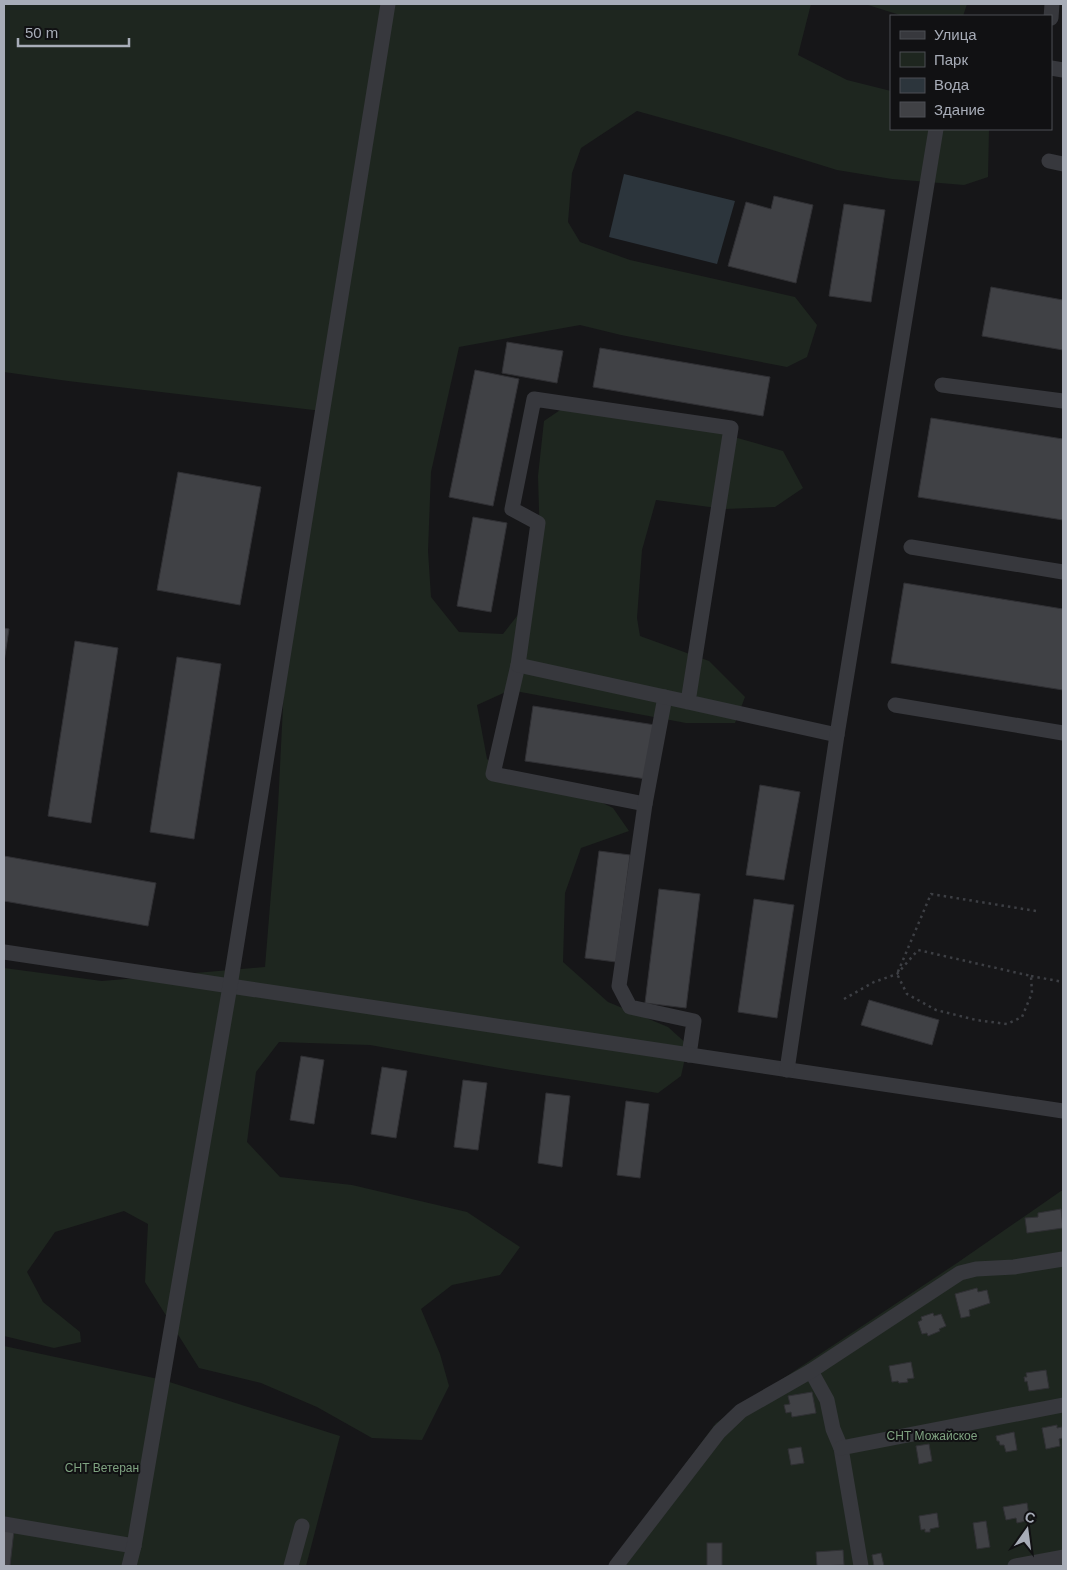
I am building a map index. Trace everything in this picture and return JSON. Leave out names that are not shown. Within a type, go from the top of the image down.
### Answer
[{"type":"street","points":[[128,1566],[134,1546],[230,986],[388,4]]},
{"type":"street","points":[[787,1070],[837,735],[936,130]]},
{"type":"street","points":[[942,385],[1063,401]]},
{"type":"street","points":[[644,804],[493,774],[518,665],[538,523],[512,509],[534,399],[731,428],[688,702]]},
{"type":"street","points":[[912,547],[1063,572]]},
{"type":"street","points":[[518,665],[837,735]]},
{"type":"street","points":[[665,697],[644,804],[619,986],[630,1007],[694,1021],[689,1054]]},
{"type":"street","points":[[896,705],[1063,733]]},
{"type":"street","points":[[4,952],[1063,1111]]},
{"type":"street","points":[[616,1566],[719,1432],[741,1411],[811,1371],[960,1273],[976,1269],[1014,1267],[1063,1259]]},
{"type":"street","points":[[811,1371],[827,1400],[841,1448],[861,1566]]},
{"type":"street","points":[[841,1448],[1063,1404]]},
{"type":"street","points":[[4,1524],[134,1546]]},
{"type":"street","points":[[291,1566],[302,1526]]},
{"type":"street","points":[[1015,1566],[1063,1557]]},
{"type":"path","points":[[1031,976],[1032,993],[1022,1017],[1007,1024],[976,1020],[936,1010],[907,994],[897,974],[931,894],[1036,911]]},
{"type":"path","points":[[844,999],[874,982],[897,974],[918,950],[1063,982]]},
{"type":"green space","points":[[4,4],[811,4],[798,55],[847,80],[890,91],[890,130],[989,130],[988,177],[964,185],[892,179],[837,170],[637,111],[581,148],[572,173],[568,222],[580,242],[630,260],[795,297],[817,325],[807,357],[787,367],[621,335],[580,325],[459,347],[431,472],[428,551],[431,597],[459,632],[503,634],[528,602],[540,543],[538,476],[544,421],[566,406],[713,431],[783,451],[803,488],[775,507],[725,509],[656,500],[642,550],[637,618],[640,636],[709,661],[745,697],[735,723],[686,723],[510,690],[477,705],[487,759],[504,771],[570,787],[613,808],[629,831],[581,848],[565,893],[563,962],[608,1002],[668,1027],[688,1045],[681,1076],[658,1093],[370,1045],[279,1042],[256,1072],[247,1142],[280,1177],[352,1185],[467,1212],[520,1247],[500,1275],[452,1285],[421,1309],[440,1354],[449,1386],[422,1440],[372,1438],[317,1407],[261,1383],[199,1368],[145,1282],[148,1224],[124,1211],[55,1232],[27,1272],[43,1302],[80,1332],[81,1342],[54,1348],[4,1336],[4,968],[102,981],[265,967],[278,807],[285,666],[322,411],[4,372]]},
{"type":"green space","points":[[833,4],[967,4],[963,15],[900,15],[868,5]]},
{"type":"green space","name":"СНТ Можайское","points":[[1063,1191],[1063,1566],[609,1566],[716,1423],[957,1263]]},
{"type":"green space","name":"СНТ Ветеран","points":[[4,1346],[163,1380],[340,1436],[306,1566],[4,1566]]},
{"type":"water","points":[[624,174],[735,201],[717,264],[609,237]]},
{"type":"building","points":[[774,196],[813,205],[796,283],[728,266],[746,202],[771,209]]},
{"type":"building","points":[[844,204],[885,210],[871,302],[829,296]]},
{"type":"building","points":[[991,287],[1063,300],[1063,350],[982,336]]},
{"type":"building","points":[[507,342],[563,351],[557,383],[502,373]]},
{"type":"building","points":[[600,348],[770,377],[763,416],[593,387]]},
{"type":"building","points":[[475,370],[519,379],[493,506],[449,497]]},
{"type":"building","points":[[931,418],[1063,439],[1063,520],[918,497]]},
{"type":"building","points":[[178,472],[261,487],[240,605],[157,590]]},
{"type":"building","points":[[473,517],[507,523],[491,612],[457,606]]},
{"type":"building","points":[[904,583],[1063,609],[1063,690],[891,663]]},
{"type":"building","points":[[4,628],[9,629],[4,662]]},
{"type":"building","points":[[75,641],[118,648],[91,823],[48,816]]},
{"type":"building","points":[[177,657],[221,664],[194,839],[150,832]]},
{"type":"building","points":[[533,706],[655,725],[646,779],[525,761]]},
{"type":"building","points":[[760,785],[800,792],[784,880],[746,875]]},
{"type":"building","points":[[599,851],[630,855],[616,962],[585,958]]},
{"type":"building","points":[[4,856],[156,883],[148,926],[4,901]]},
{"type":"building","points":[[659,889],[700,894],[686,1008],[645,1003]]},
{"type":"building","points":[[754,899],[794,905],[777,1018],[738,1012]]},
{"type":"building","points":[[869,1000],[939,1020],[932,1045],[861,1025]]},
{"type":"building","points":[[301,1056],[324,1060],[314,1124],[290,1120]]},
{"type":"building","points":[[382,1067],[407,1071],[396,1138],[371,1134]]},
{"type":"building","points":[[463,1080],[487,1083],[478,1150],[454,1147]]},
{"type":"building","points":[[546,1093],[570,1096],[562,1167],[538,1163]]},
{"type":"building","points":[[626,1101],[649,1104],[640,1178],[617,1175]]},
{"type":"building","points":[[1061,1209],[1063,1228],[1027,1233],[1025,1218],[1038,1217],[1038,1213]]},
{"type":"building","points":[[977,1288],[978,1292],[987,1290],[990,1303],[969,1310],[970,1316],[961,1318],[955,1294]]},
{"type":"building","points":[[933,1313],[934,1316],[941,1314],[946,1326],[928,1336],[927,1333],[922,1334],[918,1322],[922,1320],[921,1317]]},
{"type":"building","points":[[911,1362],[914,1378],[907,1379],[908,1382],[892,1382],[889,1366]]},
{"type":"building","points":[[1046,1370],[1049,1388],[1029,1391],[1024,1377],[1027,1377],[1026,1373]]},
{"type":"building","points":[[812,1392],[816,1413],[792,1417],[791,1412],[786,1413],[784,1405],[790,1404],[788,1396]]},
{"type":"building","points":[[1057,1425],[1057,1428],[1062,1427],[1063,1438],[1059,1439],[1060,1446],[1046,1449],[1042,1428]]},
{"type":"building","points":[[1014,1432],[1017,1450],[1006,1452],[1004,1445],[1000,1445],[996,1436]]},
{"type":"building","points":[[929,1444],[932,1461],[919,1464],[916,1446]]},
{"type":"building","points":[[801,1447],[804,1463],[791,1465],[788,1449]]},
{"type":"building","points":[[1027,1503],[1029,1516],[1025,1517],[1026,1521],[1017,1523],[1016,1518],[1006,1520],[1003,1507]]},
{"type":"building","points":[[937,1513],[939,1527],[930,1529],[930,1532],[925,1532],[925,1529],[921,1530],[919,1516]]},
{"type":"building","points":[[986,1521],[990,1547],[977,1549],[973,1523]]},
{"type":"building","points":[[4,1529],[14,1530],[10,1566],[4,1566]]},
{"type":"building","points":[[707,1543],[722,1543],[722,1566],[707,1566]]},
{"type":"building","points":[[843,1550],[844,1565],[817,1566],[816,1552]]},
{"type":"building","points":[[881,1553],[884,1566],[874,1566],[872,1555]]}]
